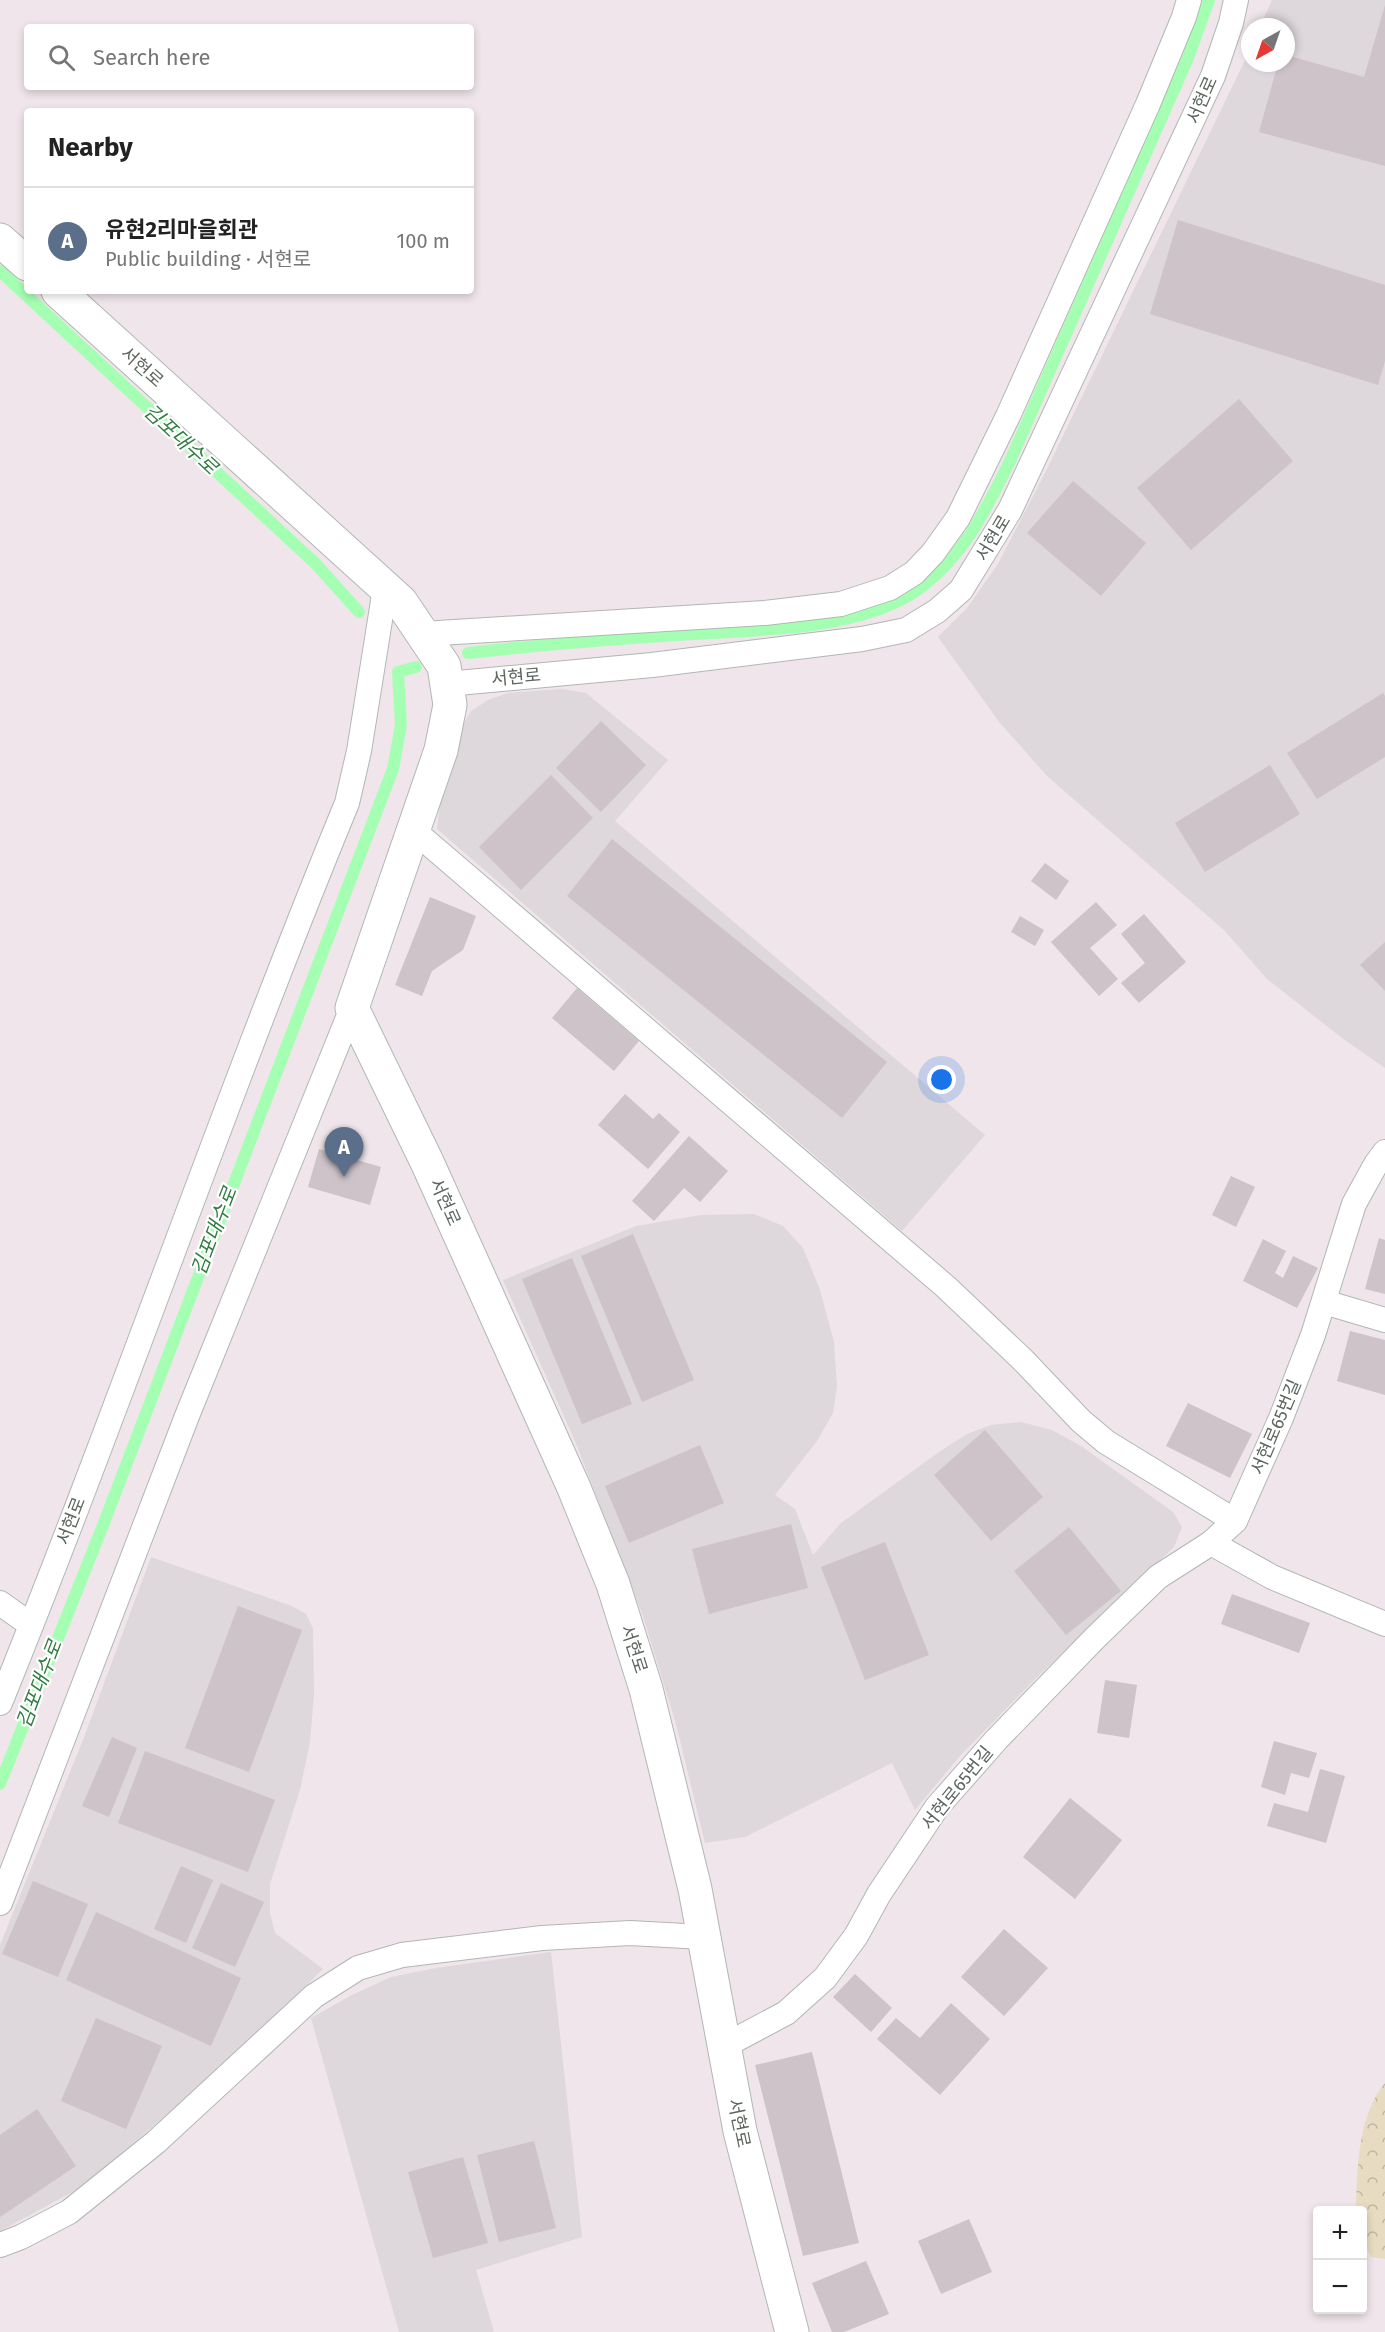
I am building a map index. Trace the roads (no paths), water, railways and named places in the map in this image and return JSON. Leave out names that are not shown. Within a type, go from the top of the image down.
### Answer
[{"type":"street","points":[[0,240],[24,261]]},
{"type":"street","name":"서현로","points":[[61,294],[400,602],[444,666],[450,705],[441,750],[352,1008],[441,1193],[574,1488],[613,1584],[646,1689],[694,1889],[740,2131],[792,2332]]},
{"type":"lane","points":[[422,634],[765,613],[841,604],[890,588],[914,573],[933,554],[958,518],[1008,416],[1148,105],[1189,0]]},
{"type":"lane","name":"서현로","points":[[447,684],[676,662],[861,639],[906,630],[937,611],[961,590],[1010,510],[1213,76],[1231,23],[1236,0]]},
{"type":"lane","name":"서현로","points":[[0,1703],[224,1115],[347,803],[359,751],[385,589]]},
{"type":"lane","points":[[413,830],[946,1287],[1023,1360],[1089,1428],[1106,1442],[1235,1521]]},
{"type":"lane","name":"서현로","points":[[0,1903],[187,1416],[352,1008]]},
{"type":"lane","name":"서현로65번길","points":[[724,2046],[786,2013],[825,1978],[856,1936],[879,1894],[937,1807],[997,1739],[1158,1577],[1211,1543],[1235,1521],[1281,1418],[1324,1302],[1354,1204],[1385,1152]]},
{"type":"lane","points":[[1324,1302],[1385,1320]]},
{"type":"lane","points":[[1211,1543],[1272,1577],[1385,1624]]},
{"type":"lane","points":[[0,1603],[31,1625]]},
{"type":"lane","points":[[0,2245],[21,2237],[69,2212],[156,2142],[314,1996],[358,1968],[402,1955],[542,1938],[630,1933],[703,1937]]},
{"type":"waterway","points":[[468,653],[614,639],[798,627],[834,621],[867,613],[897,602],[923,586],[938,573],[952,559],[974,529],[1010,461],[1188,58],[1209,0]]},
{"type":"waterway","name":"김포대수로","points":[[0,271],[24,293]]},
{"type":"waterway","name":"김포대수로","points":[[25,294],[316,564],[359,612]]},
{"type":"waterway","name":"김포대수로","points":[[0,1784],[102,1528],[393,769],[401,725],[398,672],[416,667]]},
{"type":"place","name":"유현2리마을회관","points":[[344,1177]]}]
